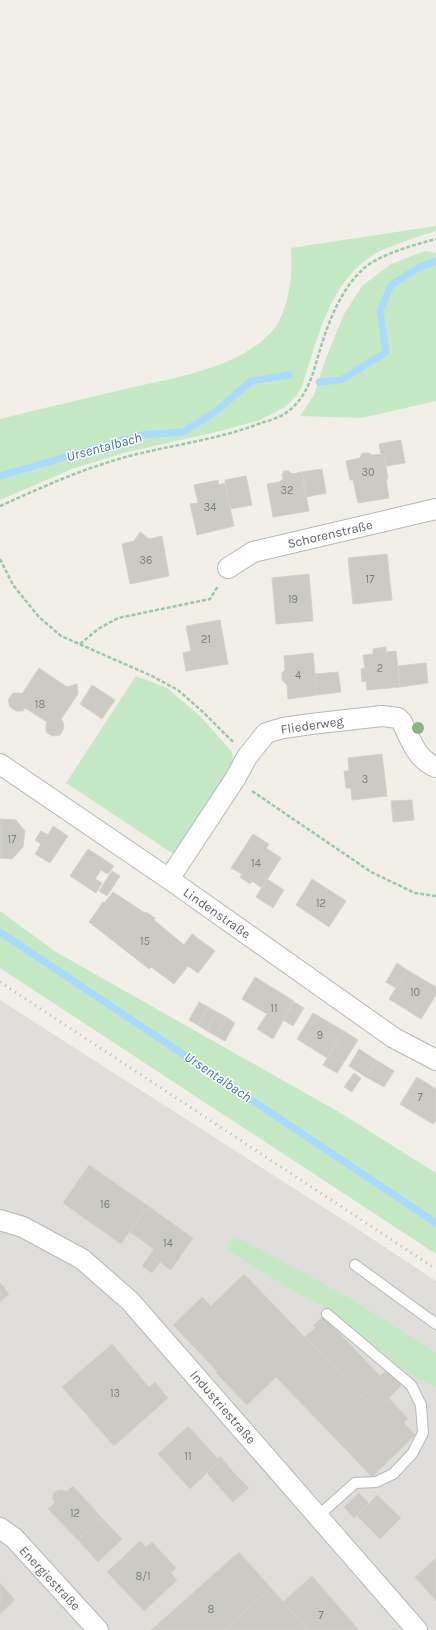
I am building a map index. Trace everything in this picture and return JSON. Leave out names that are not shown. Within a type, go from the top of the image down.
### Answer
[{"type":"street","name":"Schorenstraße","points":[[228,568],[253,552],[436,509]]},
{"type":"street","name":"Fliederweg","points":[[169,879],[235,779],[247,756],[266,733],[283,728],[382,716],[398,718],[402,722],[420,756],[430,765],[436,767]]},
{"type":"street","name":"Lindenstraße","points":[[0,764],[169,879],[394,1038],[436,1060]]},
{"type":"street","name":"Industriestraße","points":[[0,1220],[23,1227],[82,1259],[130,1301],[417,1630]]},
{"type":"street","name":"Energiestraße","points":[[0,1528],[14,1538],[98,1630]]},
{"type":"lane","points":[[355,1265],[436,1324]]},
{"type":"lane","points":[[318,1516],[355,1483],[376,1482],[393,1474],[412,1454],[423,1433],[421,1405],[411,1385],[327,1314]]},
{"type":"path","points":[[0,506],[40,488],[104,463],[149,451],[198,442],[247,429],[275,418],[290,410],[302,397],[310,382],[335,310],[350,284],[365,268],[384,257],[417,244],[436,239]]},
{"type":"path","points":[[0,559],[13,585],[39,617],[61,636],[152,676],[178,690],[203,712],[247,756]]},
{"type":"path","points":[[80,644],[98,629],[118,618],[210,599],[228,568]]},
{"type":"path","points":[[235,779],[371,872],[415,893],[436,896]]},
{"type":"shaded area","points":[[0,1000],[436,1281],[436,1352],[350,1298],[233,1236],[226,1249],[291,1290],[332,1311],[410,1375],[436,1387],[436,1630],[0,1630]]},
{"type":"green space","points":[[436,226],[436,231],[376,253],[360,265],[347,279],[327,312],[302,386],[297,395],[285,407],[260,420],[216,432],[123,453],[72,469],[0,500],[0,419],[188,375],[226,362],[244,353],[260,342],[278,324],[284,311],[289,288],[291,248]]},
{"type":"green space","points":[[425,251],[436,253],[436,401],[361,418],[300,416],[314,395],[326,358],[344,314],[362,286],[391,264]]},
{"type":"green space","points":[[136,676],[167,688],[201,717],[232,752],[234,765],[177,850],[172,853],[66,783]]},
{"type":"green space","points":[[0,911],[56,952],[344,1115],[436,1173],[436,1254],[0,968]]},
{"type":"green space","points":[[233,1235],[350,1298],[436,1352],[436,1387],[410,1375],[332,1311],[291,1290],[226,1249]]},
{"type":"building","points":[[401,440],[405,463],[386,466],[384,454],[381,454],[379,444]]},
{"type":"building","points":[[362,453],[369,453],[372,455],[384,454],[389,498],[358,503],[353,480],[350,480],[346,461],[360,458]]},
{"type":"building","points":[[322,469],[326,493],[306,497],[302,472]]},
{"type":"building","points":[[284,471],[289,471],[292,474],[302,472],[309,511],[273,517],[267,484],[279,482],[283,479],[282,475]]},
{"type":"building","points":[[246,476],[252,505],[230,509],[225,480]]},
{"type":"building","points":[[218,480],[219,485],[225,483],[234,526],[197,535],[190,504],[198,503],[194,485]]},
{"type":"building","points":[[140,532],[149,539],[162,536],[169,576],[130,584],[122,544],[134,541]]},
{"type":"building","points":[[387,554],[392,600],[353,604],[348,558]]},
{"type":"building","points":[[309,574],[313,621],[276,624],[272,578]]},
{"type":"building","points":[[220,620],[228,664],[186,671],[183,653],[191,651],[186,626]]},
{"type":"building","points":[[386,647],[386,652],[396,651],[400,687],[367,690],[366,681],[362,682],[361,669],[365,668],[363,655],[373,654],[373,649]]},
{"type":"building","points":[[313,653],[317,695],[288,699],[287,685],[282,680],[282,673],[285,670],[284,656]]},
{"type":"building","points":[[426,663],[428,683],[400,687],[398,666]]},
{"type":"building","points":[[39,668],[67,687],[77,684],[78,694],[61,719],[64,728],[60,735],[52,736],[46,732],[47,722],[25,708],[23,711],[16,711],[10,707],[8,700],[13,693],[22,694]]},
{"type":"building","points":[[338,672],[341,692],[317,695],[315,674]]},
{"type":"building","points":[[92,685],[115,700],[102,719],[80,704]]},
{"type":"building","points":[[382,754],[387,796],[352,800],[351,788],[346,788],[344,771],[349,771],[348,758]]},
{"type":"building","points":[[412,800],[414,820],[393,822],[391,801]]},
{"type":"building","points":[[0,819],[16,820],[25,831],[23,847],[12,859],[0,858]]},
{"type":"building","points":[[53,826],[68,836],[50,863],[35,854],[41,844],[35,840],[41,831],[48,835]]},
{"type":"building","points":[[253,834],[269,844],[266,848],[281,858],[262,888],[252,881],[250,884],[240,877],[242,874],[231,868]]},
{"type":"building","points":[[88,849],[114,866],[108,874],[101,870],[95,879],[102,883],[96,893],[70,876]]},
{"type":"building","points":[[112,871],[120,876],[107,896],[99,891]]},
{"type":"building","points":[[267,879],[284,890],[273,908],[256,897]]},
{"type":"building","points":[[312,879],[346,901],[329,927],[296,905]]},
{"type":"building","points":[[113,892],[155,918],[154,920],[184,945],[192,934],[215,951],[198,973],[188,966],[174,984],[151,967],[149,969],[89,922],[103,902],[104,903]]},
{"type":"building","points":[[397,963],[407,970],[396,988],[386,982]]},
{"type":"building","points":[[407,970],[436,987],[436,995],[421,1019],[389,999]]},
{"type":"building","points":[[255,977],[294,1001],[273,1039],[257,1029],[267,1014],[242,999]]},
{"type":"building","points":[[199,1002],[208,1007],[198,1025],[189,1020]]},
{"type":"building","points":[[294,1002],[304,1008],[293,1026],[283,1020]]},
{"type":"building","points":[[208,1007],[217,1012],[207,1031],[198,1025]]},
{"type":"building","points":[[217,1012],[226,1017],[216,1036],[207,1031]]},
{"type":"building","points":[[313,1013],[344,1031],[327,1058],[297,1039]]},
{"type":"building","points":[[226,1017],[235,1023],[225,1041],[216,1036]]},
{"type":"building","points":[[344,1031],[358,1040],[337,1073],[323,1065]]},
{"type":"building","points":[[359,1049],[376,1060],[366,1077],[349,1066]]},
{"type":"building","points":[[376,1060],[394,1071],[384,1087],[366,1077]]},
{"type":"building","points":[[354,1073],[361,1078],[352,1092],[344,1087]]},
{"type":"building","points":[[417,1077],[436,1089],[436,1120],[433,1124],[400,1104]]},
{"type":"building","points":[[89,1165],[148,1206],[121,1244],[63,1203]]},
{"type":"building","points":[[148,1206],[193,1238],[171,1270],[150,1255],[154,1249],[130,1232]]},
{"type":"building","points":[[150,1255],[160,1262],[152,1273],[142,1266]]},
{"type":"building","points":[[244,1274],[376,1411],[389,1398],[408,1419],[404,1423],[415,1435],[372,1477],[276,1377],[247,1405],[173,1325],[202,1297],[211,1306]]},
{"type":"building","points":[[0,1283],[9,1294],[0,1302]]},
{"type":"building","points":[[323,1316],[380,1376],[387,1370],[402,1385],[376,1411],[305,1337],[316,1327],[313,1326]]},
{"type":"building","points":[[112,1344],[149,1387],[155,1382],[168,1398],[114,1446],[62,1387]]},
{"type":"building","points":[[188,1426],[220,1461],[190,1489],[158,1454]]},
{"type":"building","points":[[220,1456],[234,1473],[219,1487],[207,1473],[220,1461],[218,1458]]},
{"type":"building","points":[[234,1473],[249,1488],[233,1502],[219,1487]]},
{"type":"building","points":[[73,1486],[102,1518],[78,1540],[48,1509],[55,1502],[53,1500],[53,1494],[58,1490],[64,1490],[66,1492]]},
{"type":"building","points":[[359,1493],[369,1503],[354,1518],[344,1507]]},
{"type":"building","points":[[377,1495],[401,1518],[380,1539],[357,1516]]},
{"type":"building","points":[[102,1518],[122,1539],[98,1562],[78,1540]]},
{"type":"building","points":[[140,1541],[146,1547],[152,1542],[176,1568],[171,1573],[177,1580],[144,1611],[107,1572]]},
{"type":"building","points":[[239,1552],[271,1588],[224,1630],[151,1630]]},
{"type":"building","points":[[436,1558],[436,1601],[415,1577]]},
{"type":"building","points":[[312,1576],[358,1629],[308,1630],[283,1602]]},
{"type":"building","points":[[0,1583],[15,1600],[0,1614]]},
{"type":"building","points":[[271,1588],[308,1630],[224,1630]]},
{"type":"waterway","name":"Ursentalbach","points":[[319,382],[341,380],[386,352],[380,311],[391,285],[418,268],[436,261]]},
{"type":"waterway","name":"Ursentalbach","points":[[0,476],[141,435],[183,432],[215,412],[251,381],[289,375]]},
{"type":"waterway","name":"Ursentalbach","points":[[0,932],[436,1223]]},
{"type":"railway","points":[[0,982],[436,1269]]}]
